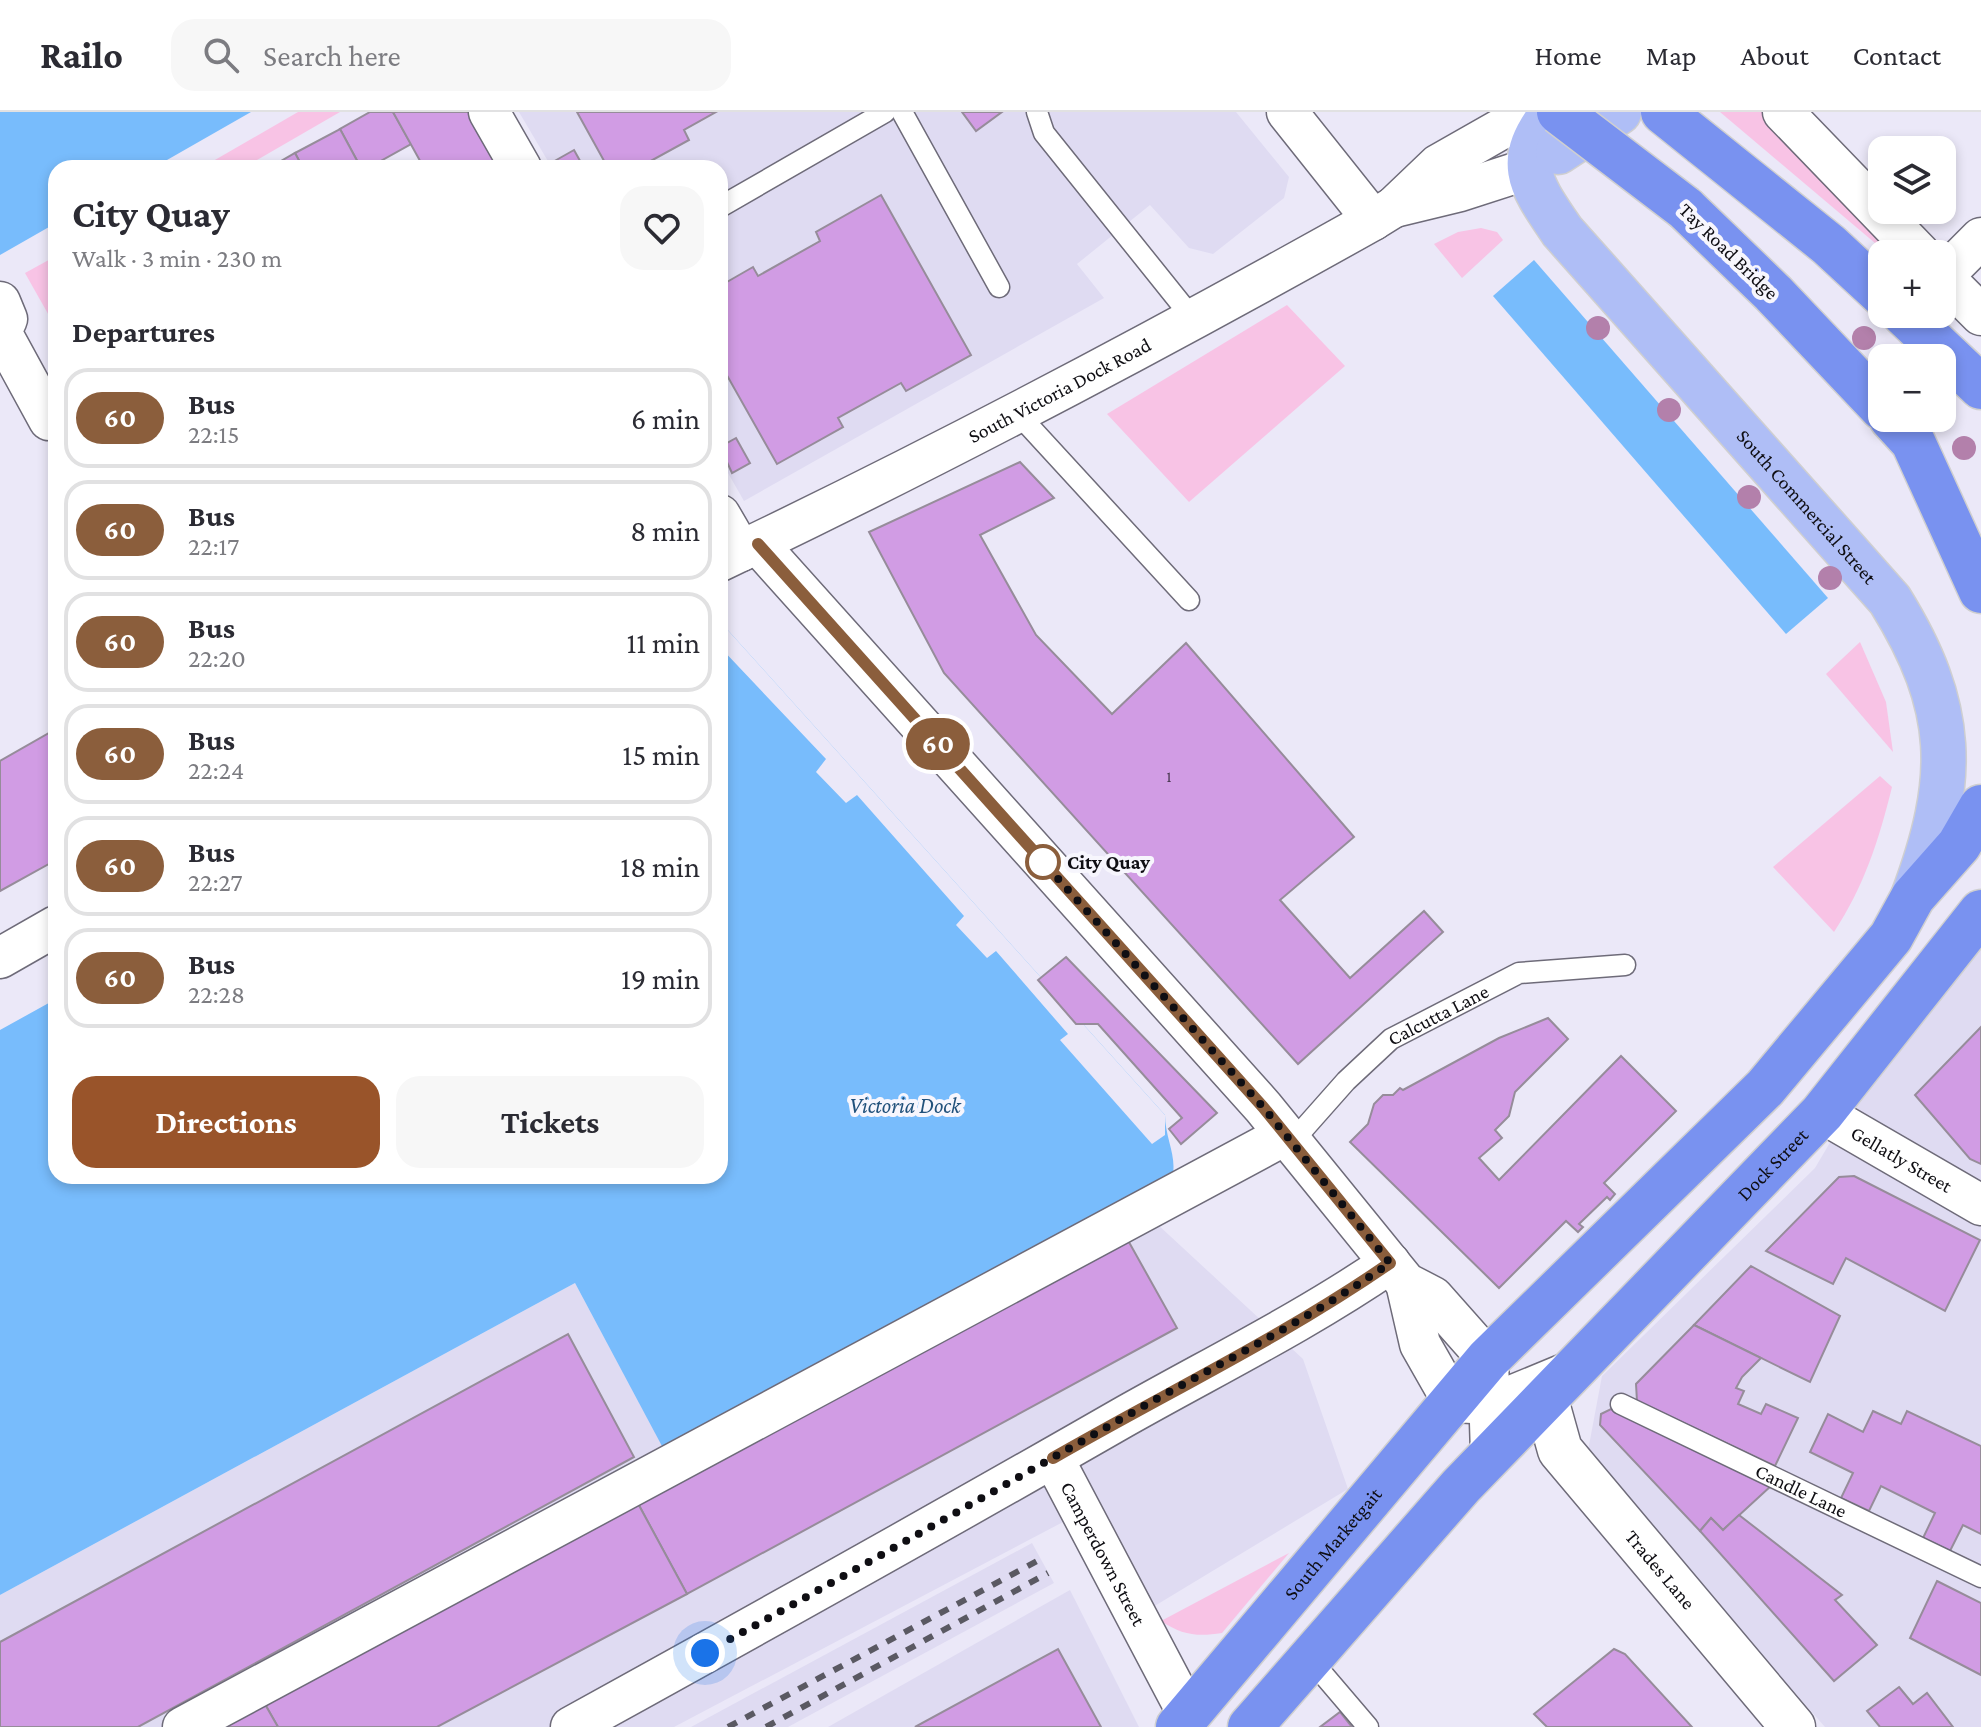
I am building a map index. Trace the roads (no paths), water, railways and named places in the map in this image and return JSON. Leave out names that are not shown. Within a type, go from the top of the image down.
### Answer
[{"type":"highway","name":"Tay Road Bridge","points":[[1556,112],[1685,208],[1773,293],[1868,393]]},
{"type":"highway","points":[[1663,112],[1829,245],[1868,281]]},
{"type":"highway","points":[[1919,328],[1981,387]]},
{"type":"highway","points":[[1903,432],[1981,591]]},
{"type":"highway","points":[[1904,432],[1981,535]]},
{"type":"highway","points":[[1488,1359],[1765,1088],[1891,937],[1913,897],[1959,845],[1981,807]]},
{"type":"highway","name":"Dock Street","points":[[1559,1386],[1822,1113],[1981,912]]},
{"type":"highway","name":"South Marketgait","points":[[1183,1721],[1472,1403],[1488,1359]]},
{"type":"highway","points":[[1250,1727],[1491,1454],[1559,1386]]},
{"type":"main road","points":[[1528,169],[1531,146],[1556,112]]},
{"type":"main road","points":[[1528,169],[1619,112]]},
{"type":"main road","name":"South Commercial Street","points":[[1528,169],[1541,200],[1562,231],[1890,600],[1915,640],[1935,686],[1944,733],[1943,792],[1933,845],[1913,897]]},
{"type":"street","points":[[489,112],[510,160]]},
{"type":"street","points":[[1287,112],[1384,213]]},
{"type":"street","name":"South Victoria Dock Road","points":[[740,552],[1019,415],[1194,320],[1384,213],[1438,165],[1531,112]]},
{"type":"street","points":[[1783,112],[1906,240]]},
{"type":"street","name":"South Victoria Dock Road","points":[[1384,213],[1528,169]]},
{"type":"street","points":[[1956,262],[1981,238]]},
{"type":"street","points":[[1956,290],[1981,315]]},
{"type":"street","points":[[0,302],[7,319],[1,332],[48,418]]},
{"type":"street","points":[[728,530],[740,552],[1289,1138],[1398,1273],[1433,1297],[1488,1359]]},
{"type":"street","points":[[0,958],[48,931]]},
{"type":"street","name":"Gellatly Street","points":[[1822,1113],[1981,1205]]},
{"type":"street","points":[[183,1727],[1289,1138]]},
{"type":"street","points":[[1398,1273],[1420,1344],[1472,1403],[1491,1454]]},
{"type":"street","points":[[1053,1458],[1212,1368],[1398,1273]]},
{"type":"street","points":[[1472,1403],[1559,1386]]},
{"type":"street","name":"Trades Lane","points":[[1559,1386],[1560,1450],[1793,1727]]},
{"type":"street","name":"Camperdown Street","points":[[571,1727],[1053,1458],[1183,1721]]},
{"type":"lane","points":[[728,202],[885,112]]},
{"type":"lane","points":[[902,112],[999,287]]},
{"type":"lane","points":[[1037,112],[1044,133],[1194,320]]},
{"type":"lane","points":[[1019,415],[1189,600]]},
{"type":"lane","name":"Calcutta Lane","points":[[1289,1138],[1391,1039],[1519,973],[1625,965]]},
{"type":"lane","name":"Candle Lane","points":[[1621,1404],[1981,1577]]},
{"type":"lane","points":[[1310,1659],[1368,1727]]},
{"type":"water","points":[[0,112],[251,112],[167,160],[48,160],[48,228],[0,255]]},
{"type":"water","points":[[1534,260],[1828,598],[1786,634],[1493,296]]},
{"type":"water","name":"Victoria Dock","points":[[728,630],[1165,1115],[1173,1173],[663,1448],[575,1283],[0,1595],[0,1030],[48,1003],[48,1184],[728,1184]]},
{"type":"railway","points":[[728,1727],[1041,1559]]},
{"type":"railway","points":[[766,1727],[1048,1573]]},
{"type":"place","name":"City Quay","points":[[1043,862]]}]
